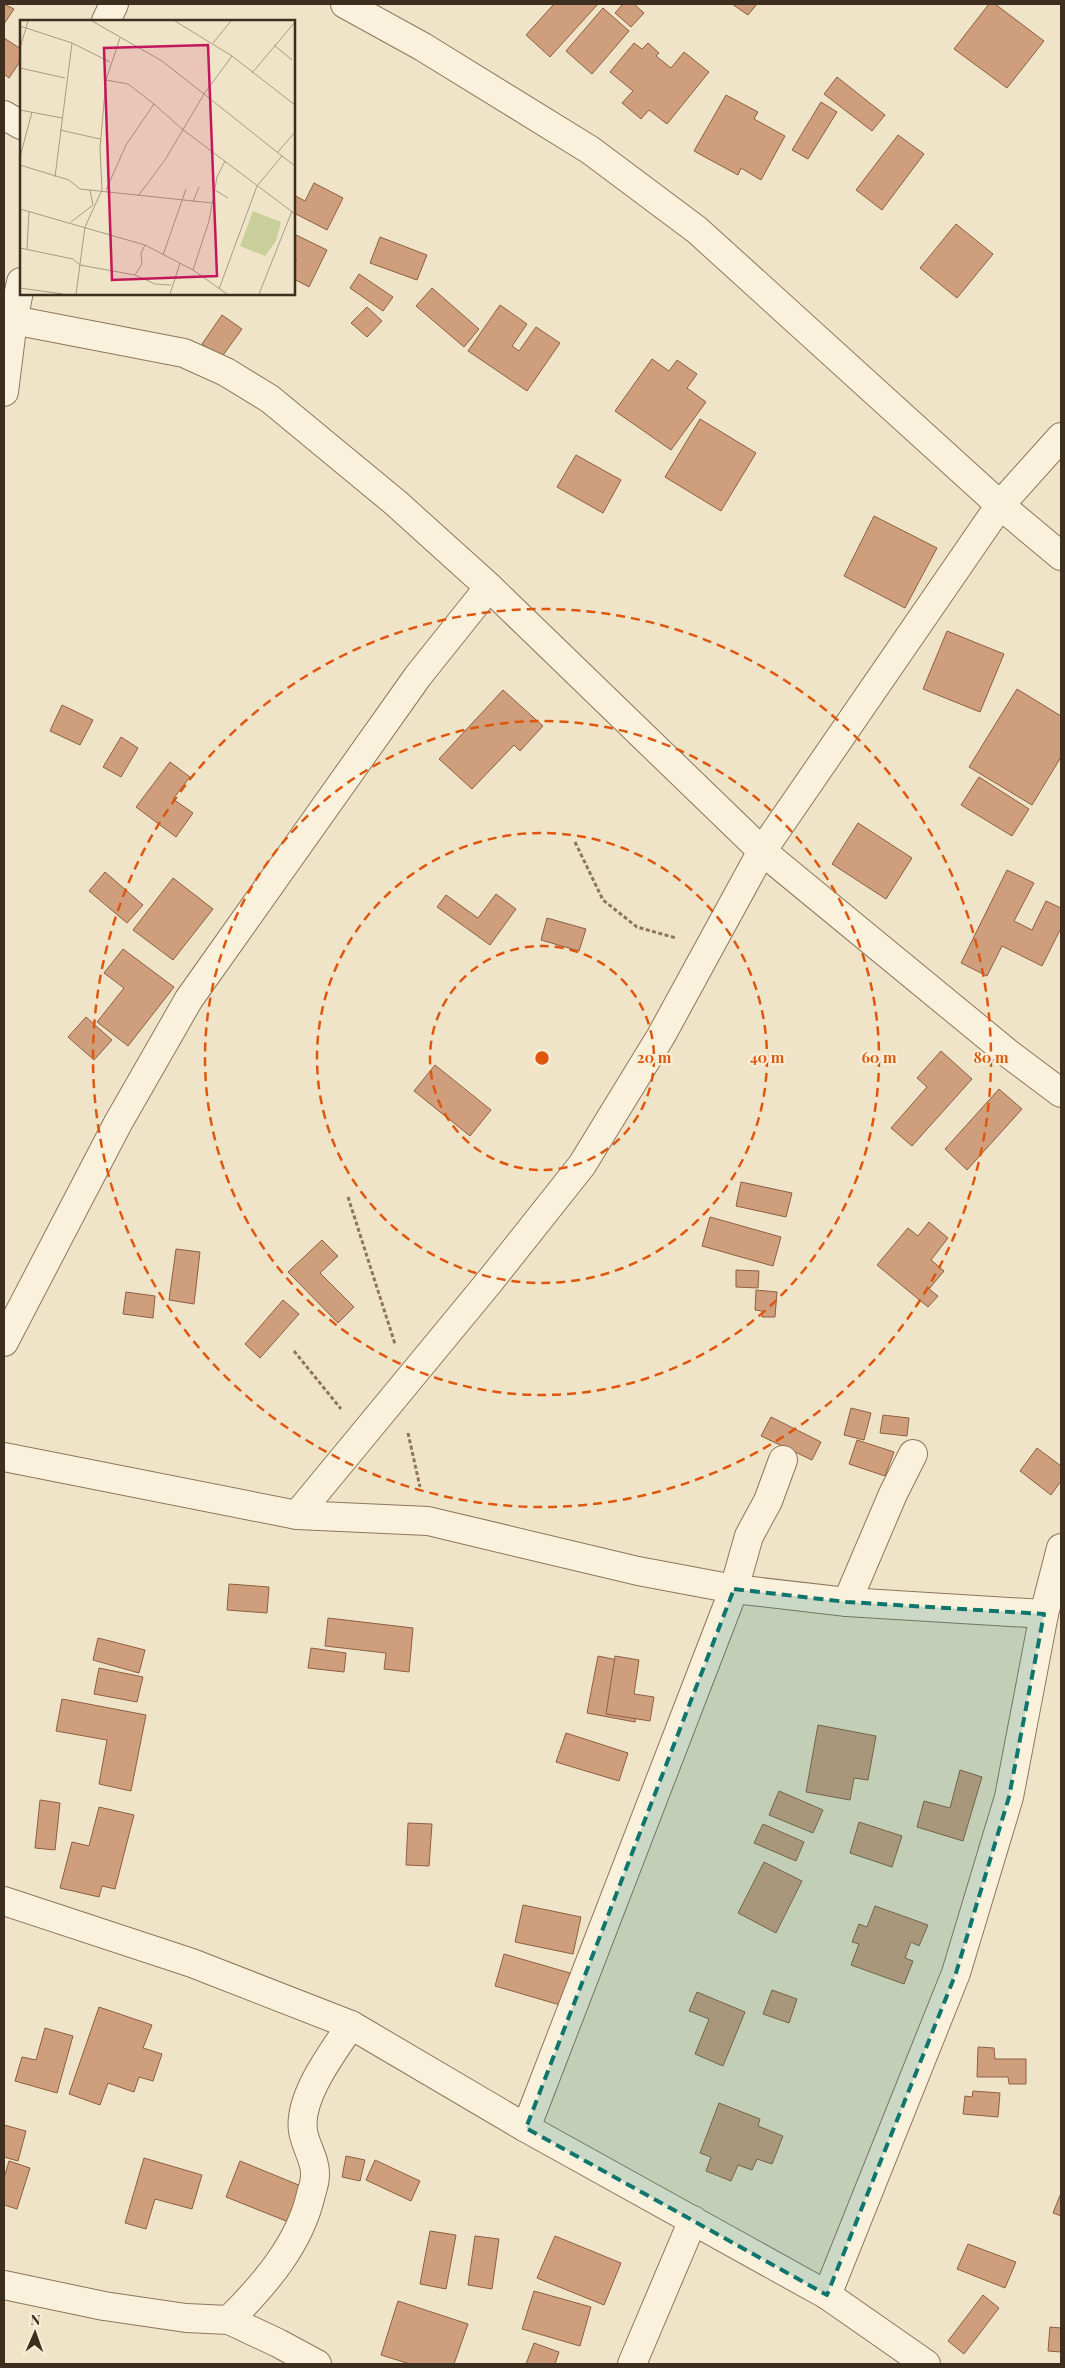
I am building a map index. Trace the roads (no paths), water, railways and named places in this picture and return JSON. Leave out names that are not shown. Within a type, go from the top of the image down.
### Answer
[{"type":"street","points":[[106,20],[114,4]]},
{"type":"street","points":[[345,4],[424,48],[590,150],[697,230],[1000,505],[1061,556]]},
{"type":"street","points":[[4,115],[20,124]]},
{"type":"street","points":[[4,392],[13,320],[20,287]]},
{"type":"street","points":[[13,320],[184,353],[226,372],[270,398],[396,503],[489,587],[762,851],[1009,1054],[1061,1093]]},
{"type":"street","points":[[297,1516],[582,1165],[661,1036],[762,851],[1000,505],[1061,437]]},
{"type":"street","points":[[4,1342],[118,1123],[189,999],[412,684],[489,587]]},
{"type":"street","points":[[847,1602],[893,1494],[913,1454]]},
{"type":"street","points":[[4,1457],[297,1516],[428,1521],[638,1572],[734,1589],[847,1602],[1044,1614]]},
{"type":"street","points":[[526,2128],[734,1589],[749,1536],[768,1501],[783,1460]]},
{"type":"street","points":[[827,2295],[956,1973],[1009,1797],[1044,1614],[1061,1548]]},
{"type":"street","points":[[4,1901],[192,1963],[351,2025],[526,2128],[827,2295],[926,2364]]},
{"type":"street","points":[[229,2320],[256,2293],[283,2258],[307,2211],[316,2174],[303,2130],[305,2104],[328,2059],[351,2025]]},
{"type":"street","points":[[632,2364],[693,2220]]},
{"type":"street","points":[[4,2286],[104,2306],[186,2318],[229,2320],[318,2364]]}]
